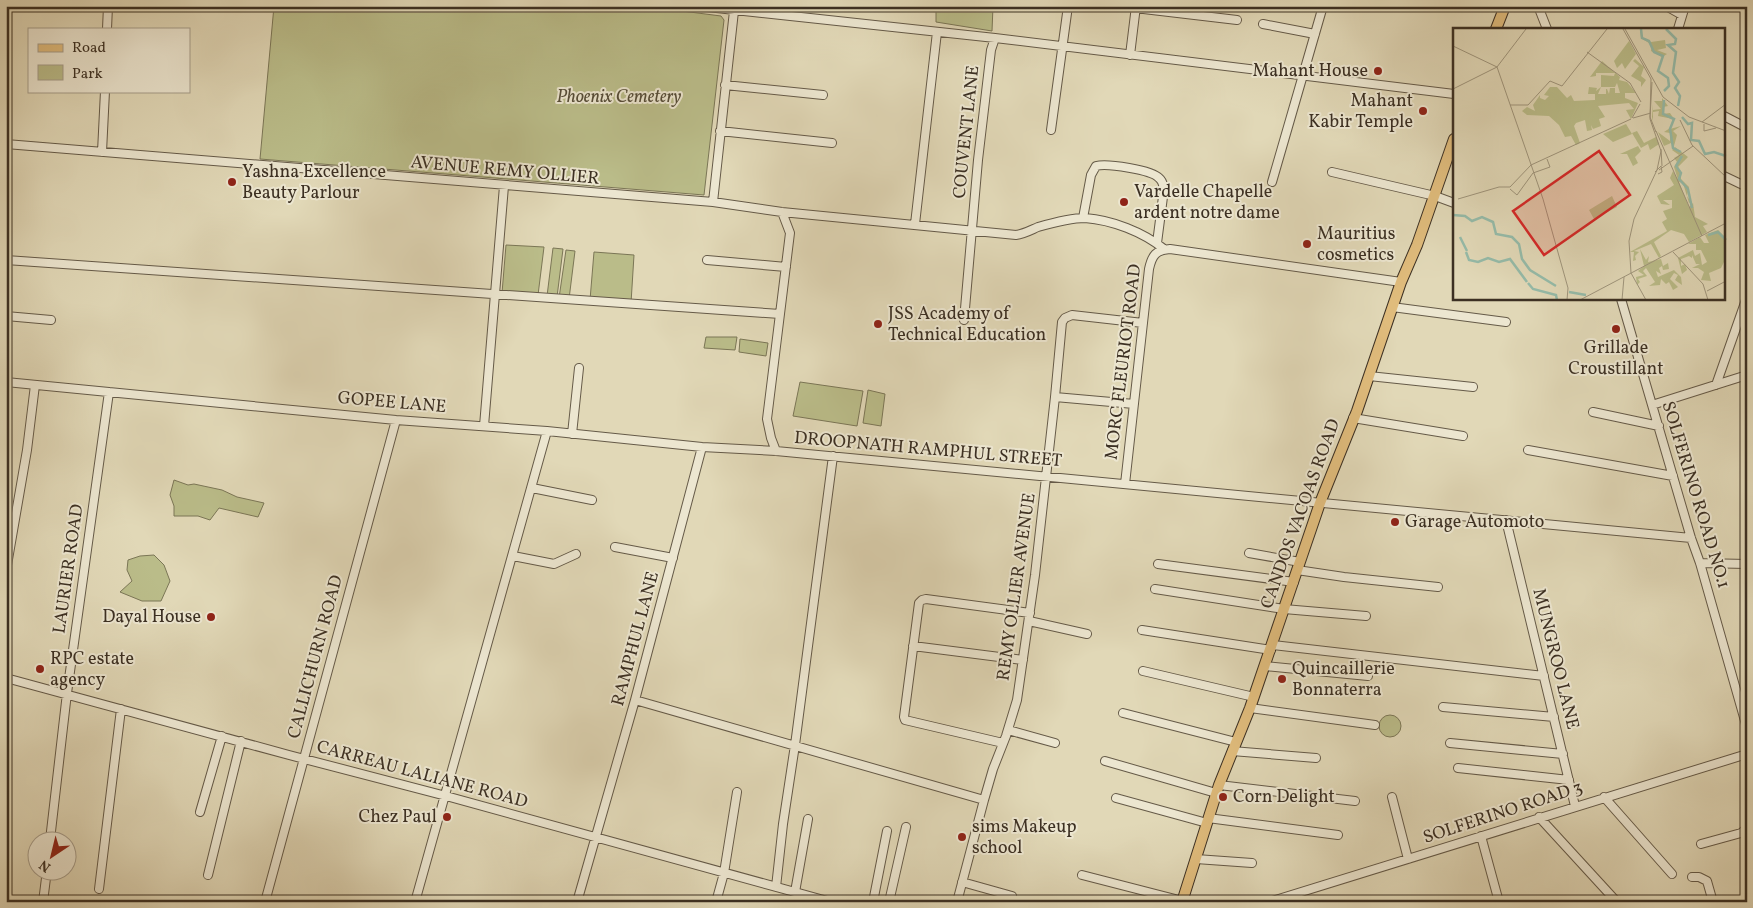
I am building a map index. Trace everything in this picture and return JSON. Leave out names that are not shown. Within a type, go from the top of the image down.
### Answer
[{"type":"main road","points":[[1496,28],[1504,6]]},
{"type":"main road","name":"CANDOS VACOAS ROAD","points":[[1183,902],[1218,789],[1254,697],[1320,503],[1369,376],[1392,307],[1417,245],[1453,142]]},
{"type":"street","points":[[107,28],[108,6]]},
{"type":"street","points":[[698,6],[995,38],[1304,74],[1453,94]]},
{"type":"street","points":[[794,16],[796,6]]},
{"type":"street","points":[[1051,130],[1064,47],[1068,6]]},
{"type":"street","points":[[1272,182],[1323,6]]},
{"type":"street","points":[[1538,6],[1547,28]]},
{"type":"street","points":[[1666,6],[1682,14]]},
{"type":"street","points":[[1678,28],[1685,6]]},
{"type":"street","points":[[1130,55],[1136,7],[1237,20]]},
{"type":"street","points":[[713,202],[734,11]]},
{"type":"street","points":[[1263,24],[1315,34]]},
{"type":"street","points":[[915,224],[937,32]]},
{"type":"street","name":"COUVENT LANE","points":[[964,320],[971,231],[990,57],[995,38]]},
{"type":"street","points":[[725,86],[823,95]]},
{"type":"street","points":[[102,152],[105,92]]},
{"type":"street","points":[[1726,117],[1747,128]]},
{"type":"street","points":[[720,131],[832,143]]},
{"type":"street","name":"AVENUE REMY OLLIER","points":[[6,144],[713,202],[782,212],[915,224],[1016,236],[1038,227],[1083,218]]},
{"type":"street","points":[[1157,243],[1164,189],[1163,183],[1154,174],[1107,165],[1096,166],[1091,175],[1083,218],[1111,223],[1157,243],[1164,249]]},
{"type":"street","points":[[1332,172],[1435,196],[1453,203]]},
{"type":"street","points":[[1726,177],[1747,187]]},
{"type":"street","points":[[484,426],[504,186]]},
{"type":"street","name":"DROOPNATH RAMPHUL STREET","points":[[782,212],[790,233],[767,408],[768,428],[776,451],[1691,538]]},
{"type":"street","name":"MORC FLEURIOT ROAD","points":[[1125,484],[1150,260],[1154,254],[1164,249],[1170,249],[1401,282]]},
{"type":"street","points":[[6,260],[780,314]]},
{"type":"street","points":[[707,260],[786,267]]},
{"type":"street","points":[[1716,385],[1747,297]]},
{"type":"street","name":"SOLFERINO ROAD NO.1","points":[[1621,300],[1747,728]]},
{"type":"street","points":[[1392,307],[1506,322]]},
{"type":"street","name":"REMY OLLIER AVENUE","points":[[957,902],[993,769],[1017,700],[1046,477],[1060,328],[1065,318],[1072,315],[1143,323]]},
{"type":"street","points":[[6,316],[51,320]]},
{"type":"street","points":[[572,434],[579,368]]},
{"type":"street","points":[[1369,376],[1472,387]]},
{"type":"street","points":[[1652,405],[1747,376]]},
{"type":"street","name":"GOPEE LANE","points":[[6,382],[396,420],[547,431],[702,447],[776,451]]},
{"type":"street","points":[[6,572],[35,385]]},
{"type":"street","name":"LAURIER ROAD","points":[[51,830],[67,693],[110,392]]},
{"type":"street","points":[[1055,397],[1134,404]]},
{"type":"street","points":[[1593,412],[1659,426]]},
{"type":"street","points":[[1353,418],[1463,436]]},
{"type":"street","name":"CALLICHURN ROAD","points":[[265,902],[396,420]]},
{"type":"street","points":[[415,902],[547,431]]},
{"type":"street","name":"RAMPHUL LANE","points":[[577,902],[635,700],[702,447]]},
{"type":"street","points":[[1528,450],[1673,476]]},
{"type":"street","points":[[776,886],[833,456]]},
{"type":"street","points":[[532,488],[592,500]]},
{"type":"street","name":"MUNGROO LANE","points":[[1506,520],[1575,806]]},
{"type":"street","points":[[615,547],[673,558]]},
{"type":"street","points":[[1249,553],[1344,577],[1438,587]]},
{"type":"street","points":[[512,556],[554,564],[576,554]]},
{"type":"street","points":[[1700,563],[1747,564]]},
{"type":"street","points":[[1158,564],[1294,582]]},
{"type":"street","points":[[1155,589],[1284,609],[1366,616]]},
{"type":"street","points":[[1003,743],[906,721],[904,717],[919,603],[926,599],[1029,617],[1088,634]]},
{"type":"street","points":[[1142,630],[1272,647],[1544,676]]},
{"type":"street","points":[[913,646],[1023,660]]},
{"type":"street","points":[[1265,666],[1368,676]]},
{"type":"street","points":[[1143,671],[1254,697]]},
{"type":"street","name":"CARREAU LALIANE ROAD","points":[[6,678],[67,693],[831,902]]},
{"type":"street","points":[[635,700],[984,800]]},
{"type":"street","points":[[1443,706],[1554,717]]},
{"type":"street","points":[[99,889],[121,708]]},
{"type":"street","points":[[1250,708],[1374,724]]},
{"type":"street","points":[[1123,713],[1234,746],[1316,758]]},
{"type":"street","points":[[1008,730],[1055,743]]},
{"type":"street","points":[[200,812],[222,736]]},
{"type":"street","points":[[208,875],[242,741]]},
{"type":"street","points":[[1450,743],[1563,754]]},
{"type":"street","name":"SOLFERINO ROAD 3","points":[[1269,902],[1747,754]]},
{"type":"street","points":[[1105,761],[1218,789],[1355,801]]},
{"type":"street","points":[[1458,768],[1569,780]]},
{"type":"street","points":[[716,902],[724,872],[737,792]]},
{"type":"street","points":[[1392,797],[1408,859]]},
{"type":"street","points":[[1604,797],[1672,874]]},
{"type":"street","points":[[1116,798],[1208,821],[1338,835]]},
{"type":"street","points":[[1539,817],[1616,901]]},
{"type":"street","points":[[794,892],[808,819]]},
{"type":"street","points":[[889,902],[906,827]]},
{"type":"street","points":[[1702,844],[1741,833],[1747,828]]},
{"type":"street","points":[[873,902],[887,831]]},
{"type":"street","points":[[1481,836],[1499,902]]},
{"type":"street","points":[[1196,859],[1252,863]]},
{"type":"street","points":[[1082,875],[1183,902]]},
{"type":"street","points":[[1692,877],[1700,877],[1706,881],[1713,902]]},
{"type":"street","points":[[44,902],[46,880]]},
{"type":"street","points":[[962,882],[1012,896]]},
{"type":"green space","name":"Phoenix Cemetery","points":[[274,6],[643,6],[721,16],[724,20],[704,195],[260,159]]},
{"type":"green space","points":[[936,6],[993,6],[992,31],[936,22]]},
{"type":"green space","points":[[506,245],[544,247],[538,295],[502,293]]},
{"type":"green space","points":[[553,248],[563,249],[557,297],[547,296]]},
{"type":"green space","points":[[566,250],[575,251],[569,299],[559,298]]},
{"type":"green space","points":[[594,252],[634,255],[631,303],[590,300]]},
{"type":"green space","points":[[706,337],[737,337],[735,350],[704,348]]},
{"type":"green space","points":[[740,339],[768,343],[766,356],[739,352]]},
{"type":"green space","points":[[800,382],[863,391],[857,426],[793,416]]},
{"type":"green space","points":[[868,390],[885,394],[881,426],[863,423]]},
{"type":"green space","points":[[174,480],[188,485],[194,484],[222,490],[237,497],[264,503],[258,517],[219,508],[210,520],[198,516],[174,516],[174,506],[170,495]]},
{"type":"green space","points":[[154,555],[164,565],[170,581],[161,601],[142,601],[120,592],[132,581],[127,570],[128,560],[140,556]]},
{"type":"green space","points":[[1386,715],[1394,715],[1401,722],[1401,730],[1394,737],[1386,737],[1379,730],[1379,722]]},
{"type":"place","name":"Mahant House","points":[[1378,71]]},
{"type":"place","name":"Mahant Kabir Temple","points":[[1423,111]]},
{"type":"place","name":"Yashna Excellence Beauty Parlour","points":[[232,182]]},
{"type":"place","name":"Vardelle Chapelle ardent notre dame","points":[[1124,202]]},
{"type":"place","name":"Mauritius cosmetics","points":[[1307,244]]},
{"type":"place","name":"JSS Academy of Technical Education","points":[[878,324]]},
{"type":"place","name":"Grillade Croustillant","points":[[1616,329]]},
{"type":"place","name":"Garage Automoto","points":[[1395,522]]},
{"type":"place","name":"Dayal House","points":[[211,617]]},
{"type":"place","name":"RPC estate agency","points":[[40,669]]},
{"type":"place","name":"Quincaillerie Bonnaterra","points":[[1282,679]]},
{"type":"place","name":"Corn Delight","points":[[1223,797]]},
{"type":"place","name":"Chez Paul","points":[[447,817]]},
{"type":"place","name":"sims Makeup school","points":[[962,837]]}]
